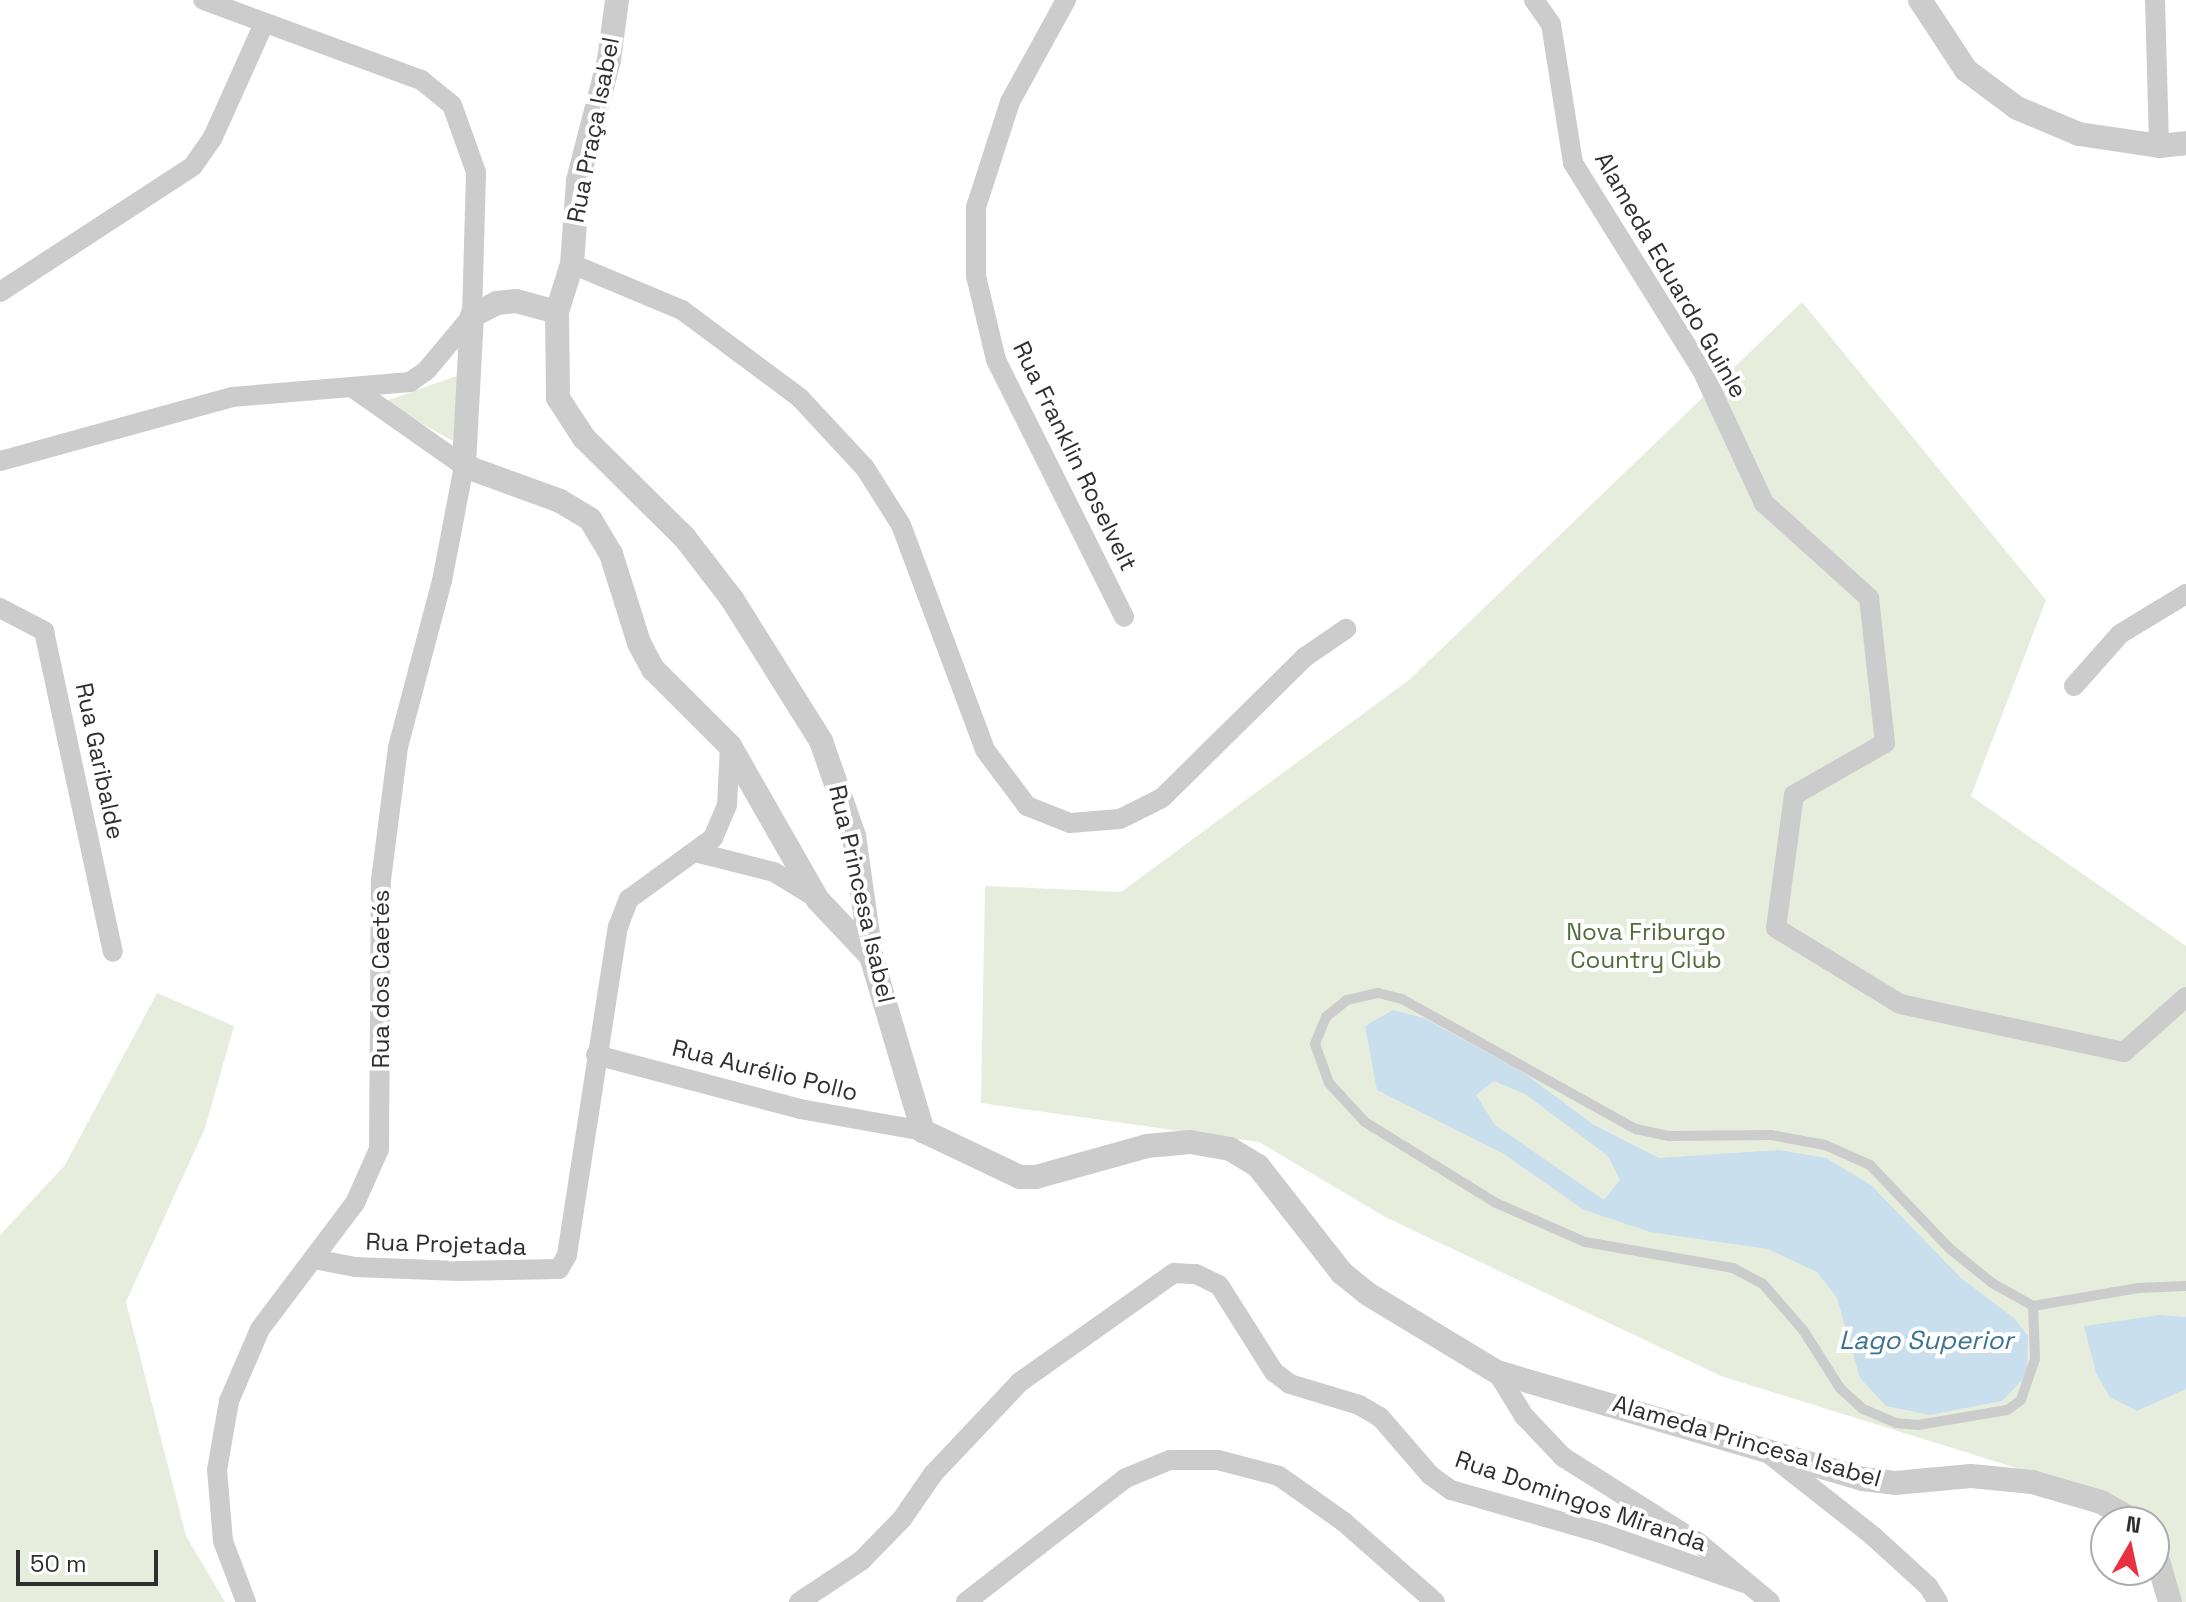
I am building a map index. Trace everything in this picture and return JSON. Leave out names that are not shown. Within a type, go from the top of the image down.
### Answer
[{"type":"street","points":[[203,0],[263,26],[310,37],[421,80],[452,105],[476,172],[472,316]]},
{"type":"street","name":"Rua Praça Isabel","points":[[557,312],[572,264],[578,181],[609,60],[617,0]]},
{"type":"street","name":"Rua Franklin Roselvelt","points":[[1066,0],[1010,102],[976,207],[976,276],[996,360],[1124,617]]},
{"type":"street","name":"Alameda Eduardo Guinle","points":[[1534,0],[1551,24],[1573,163],[1702,370],[1764,503],[1869,598],[1885,743],[1794,795],[1776,928],[1900,1004],[2124,1052],[2186,997]]},
{"type":"street","points":[[1920,0],[1966,70],[2017,108],[2079,134],[2159,146],[2186,143]]},
{"type":"street","points":[[2155,0],[2159,146]]},
{"type":"street","points":[[0,292],[193,166],[213,137],[263,26]]},
{"type":"street","points":[[572,264],[682,310],[800,398],[865,468],[901,525],[985,750],[1027,806],[1070,823],[1120,819],[1162,798],[1305,657],[1346,629]]},
{"type":"street","points":[[0,461],[232,397],[310,387],[353,388],[410,382],[426,371],[472,316],[497,303],[516,301],[557,312]]},
{"type":"street","name":"Rua Princesa Isabel","points":[[557,312],[558,398],[584,438],[685,538],[732,599],[821,741],[854,836],[871,956],[923,1131]]},
{"type":"street","name":"Rua dos Caetés","points":[[246,1602],[221,1527],[217,1470],[229,1401],[260,1329],[355,1203],[379,1149],[383,866],[398,747],[445,567],[464,466],[472,316]]},
{"type":"street","points":[[353,388],[464,466],[560,501],[590,519],[611,554],[639,643],[653,669],[730,746],[818,900],[871,956]]},
{"type":"street","points":[[2074,686],[2120,634],[2186,594]]},
{"type":"street","name":"Rua Garibalde","points":[[0,608],[44,631],[113,952]]},
{"type":"street","points":[[596,1055],[618,927],[629,899],[699,853],[713,838],[727,805],[730,746]]},
{"type":"street","points":[[699,853],[774,872],[818,900]]},
{"type":"street","name":"Rua Projetada","points":[[314,1259],[355,1267],[543,1274],[559,1269],[567,1255],[596,1055]]},
{"type":"street","name":"Rua Aurélio Pollo","points":[[596,1055],[800,1109],[923,1131]]},
{"type":"street","points":[[923,1131],[1020,1177],[1036,1177],[1147,1146],[1190,1142],[1230,1149],[1258,1166],[1342,1273],[1497,1372],[1524,1416],[1563,1457],[1699,1543],[1770,1602]]},
{"type":"street","name":"Rua Domingos Miranda","points":[[799,1602],[861,1561],[902,1519],[942,1464],[1020,1382],[1174,1273],[1196,1274],[1219,1285],[1274,1372],[1290,1384],[1359,1405],[1380,1417],[1430,1475],[1451,1490],[1604,1534],[1744,1583]]},
{"type":"street","name":"Alameda Princesa Isabel","points":[[1497,1372],[1768,1453],[1895,1483],[1971,1476],[2032,1482],[2108,1506]]},
{"type":"street","points":[[1768,1453],[1873,1536],[1928,1586],[1938,1602]]},
{"type":"street","points":[[966,1602],[1126,1478],[1170,1460],[1218,1460],[1279,1476],[1344,1522],[1435,1602]]},
{"type":"lane","points":[[2033,1306],[2035,1359],[2021,1400],[2007,1410],[1918,1425],[1896,1423],[1863,1409],[1840,1388],[1803,1330],[1763,1284],[1733,1268],[1585,1242],[1496,1203],[1365,1122],[1329,1083],[1315,1044],[1326,1017],[1347,1000],[1378,993],[1402,999],[1636,1129],[1670,1136],[1771,1135],[1825,1145],[1870,1165],[1949,1248],[1992,1283],[2033,1306],[2138,1288],[2186,1286]]},
{"type":"green space","name":"Nova Friburgo Country Club","points":[[1802,302],[2046,600],[1971,796],[2186,946],[2186,1602],[2180,1602],[2170,1571],[2170,1506],[2117,1506],[2058,1481],[1721,1376],[1385,1217],[1259,1142],[981,1103],[985,886],[1121,892],[1409,680]]},
{"type":"green space","points":[[462,374],[453,441],[383,402]]},
{"type":"green space","points":[[157,993],[234,1026],[205,1128],[126,1302],[186,1536],[225,1602],[0,1602],[0,1235],[65,1165]]},
{"type":"water","name":"Lago Superior","points":[[1393,1010],[1424,1018],[1524,1073],[1594,1125],[1659,1158],[1779,1150],[1826,1158],[1871,1185],[1961,1278],[2014,1318],[2028,1336],[2027,1375],[2002,1401],[1930,1415],[1886,1406],[1860,1378],[1837,1298],[1817,1272],[1768,1249],[1650,1232],[1584,1210],[1504,1154],[1377,1090],[1365,1026]],"holes":[[[1494,1081],[1525,1094],[1608,1156],[1620,1180],[1604,1200],[1495,1125],[1476,1095]]]},
{"type":"water","points":[[2160,1315],[2186,1317],[2186,1389],[2137,1411],[2110,1397],[2096,1373],[2084,1326]]}]
